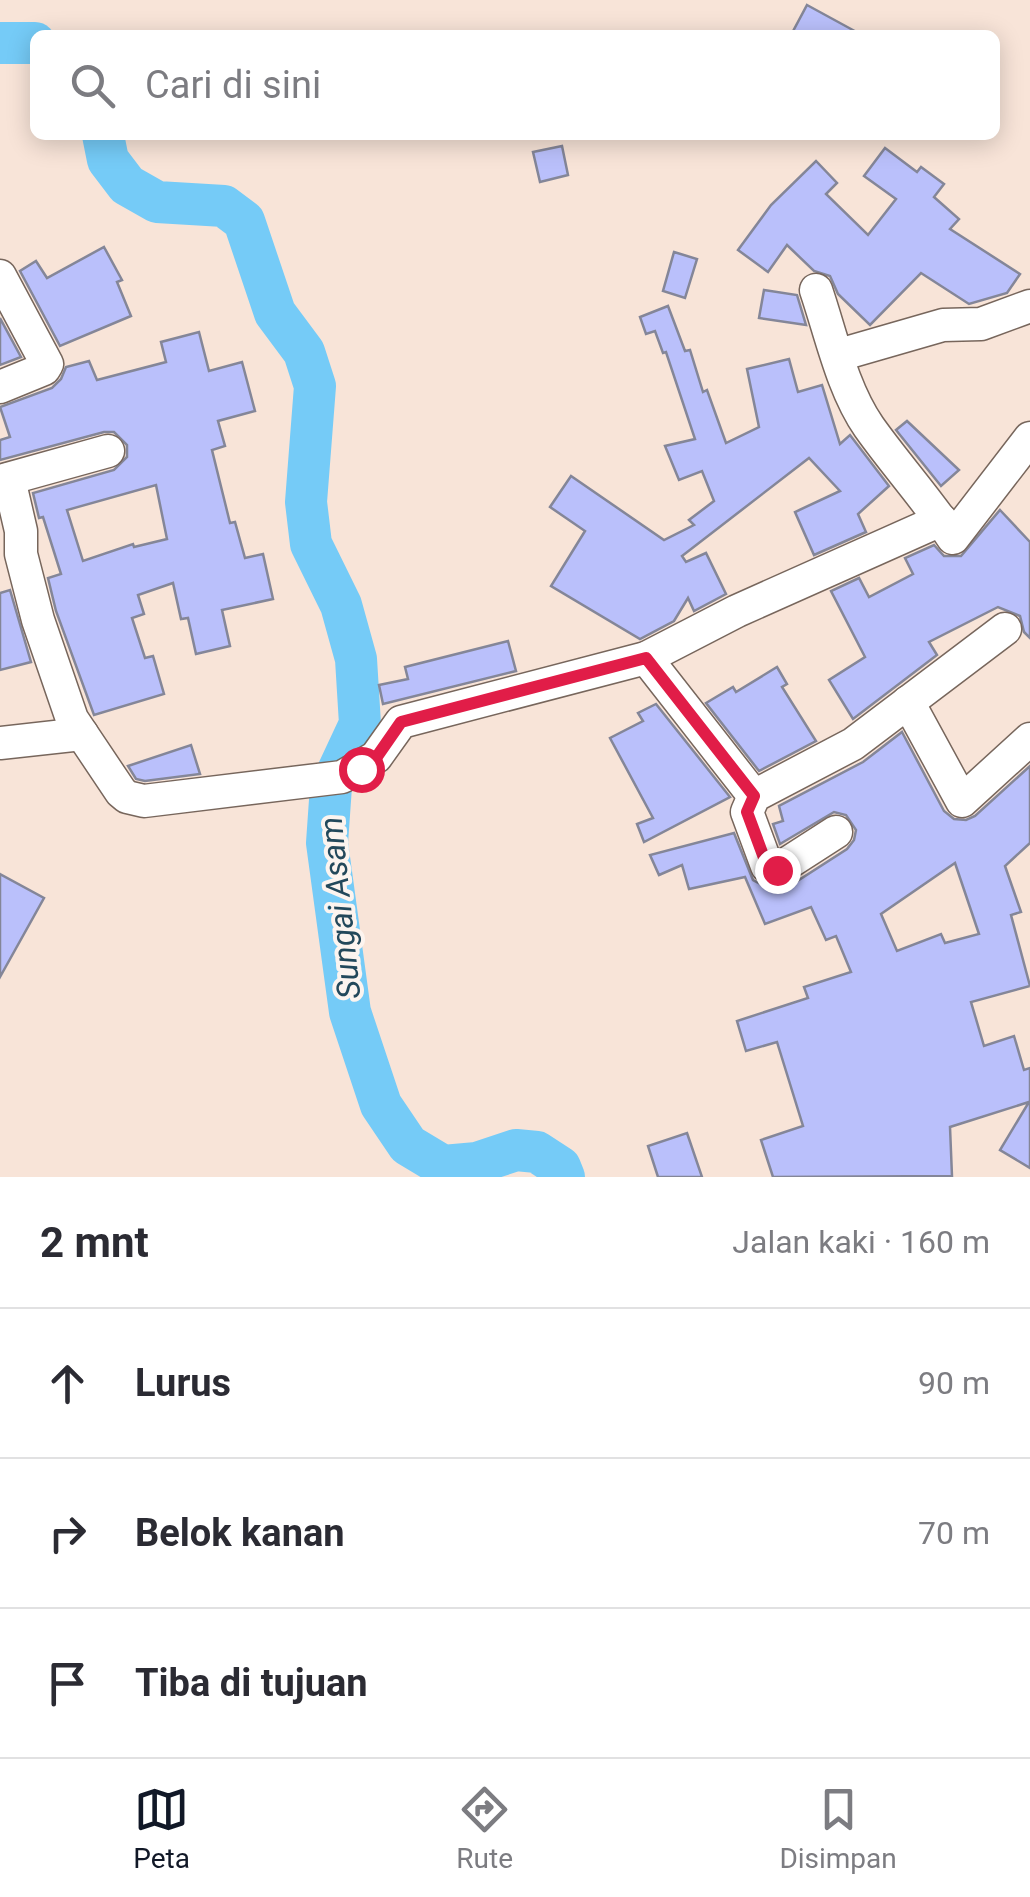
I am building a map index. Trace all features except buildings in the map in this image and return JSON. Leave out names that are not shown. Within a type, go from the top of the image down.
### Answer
[{"type":"street","points":[[0,276],[47,364],[44,370],[0,387]]},
{"type":"street","points":[[816,290],[854,399],[868,426],[953,538],[1030,438]]},
{"type":"street","points":[[838,355],[943,325],[980,324],[1030,306]]},
{"type":"street","points":[[108,451],[4,480],[21,530],[20,554],[38,620],[72,720],[127,798],[144,801],[342,777],[376,758],[401,722],[646,658],[737,611],[941,520]]},
{"type":"street","points":[[836,832],[772,870],[767,866],[747,812],[754,796],[853,744],[1006,629]]},
{"type":"street","points":[[646,658],[754,796]]},
{"type":"street","points":[[908,702],[962,801],[1030,739]]},
{"type":"street","points":[[0,743],[82,734]]},
{"type":"waterway","name":"Sungai Asam","points":[[0,43],[30,43]]},
{"type":"waterway","name":"Sungai Asam","points":[[104,140],[108,160],[127,185],[157,202],[224,206],[244,221],[275,313],[304,352],[315,386],[306,502],[311,544],[341,605],[356,659],[360,724],[331,786],[327,843],[350,1012],[381,1105],[408,1145],[443,1166],[477,1163],[516,1150],[537,1152],[560,1167],[564,1177]]},
{"type":"route","points":[[361,769],[376,758],[401,722],[646,658],[754,796],[747,812],[767,866],[777,870]]}]
